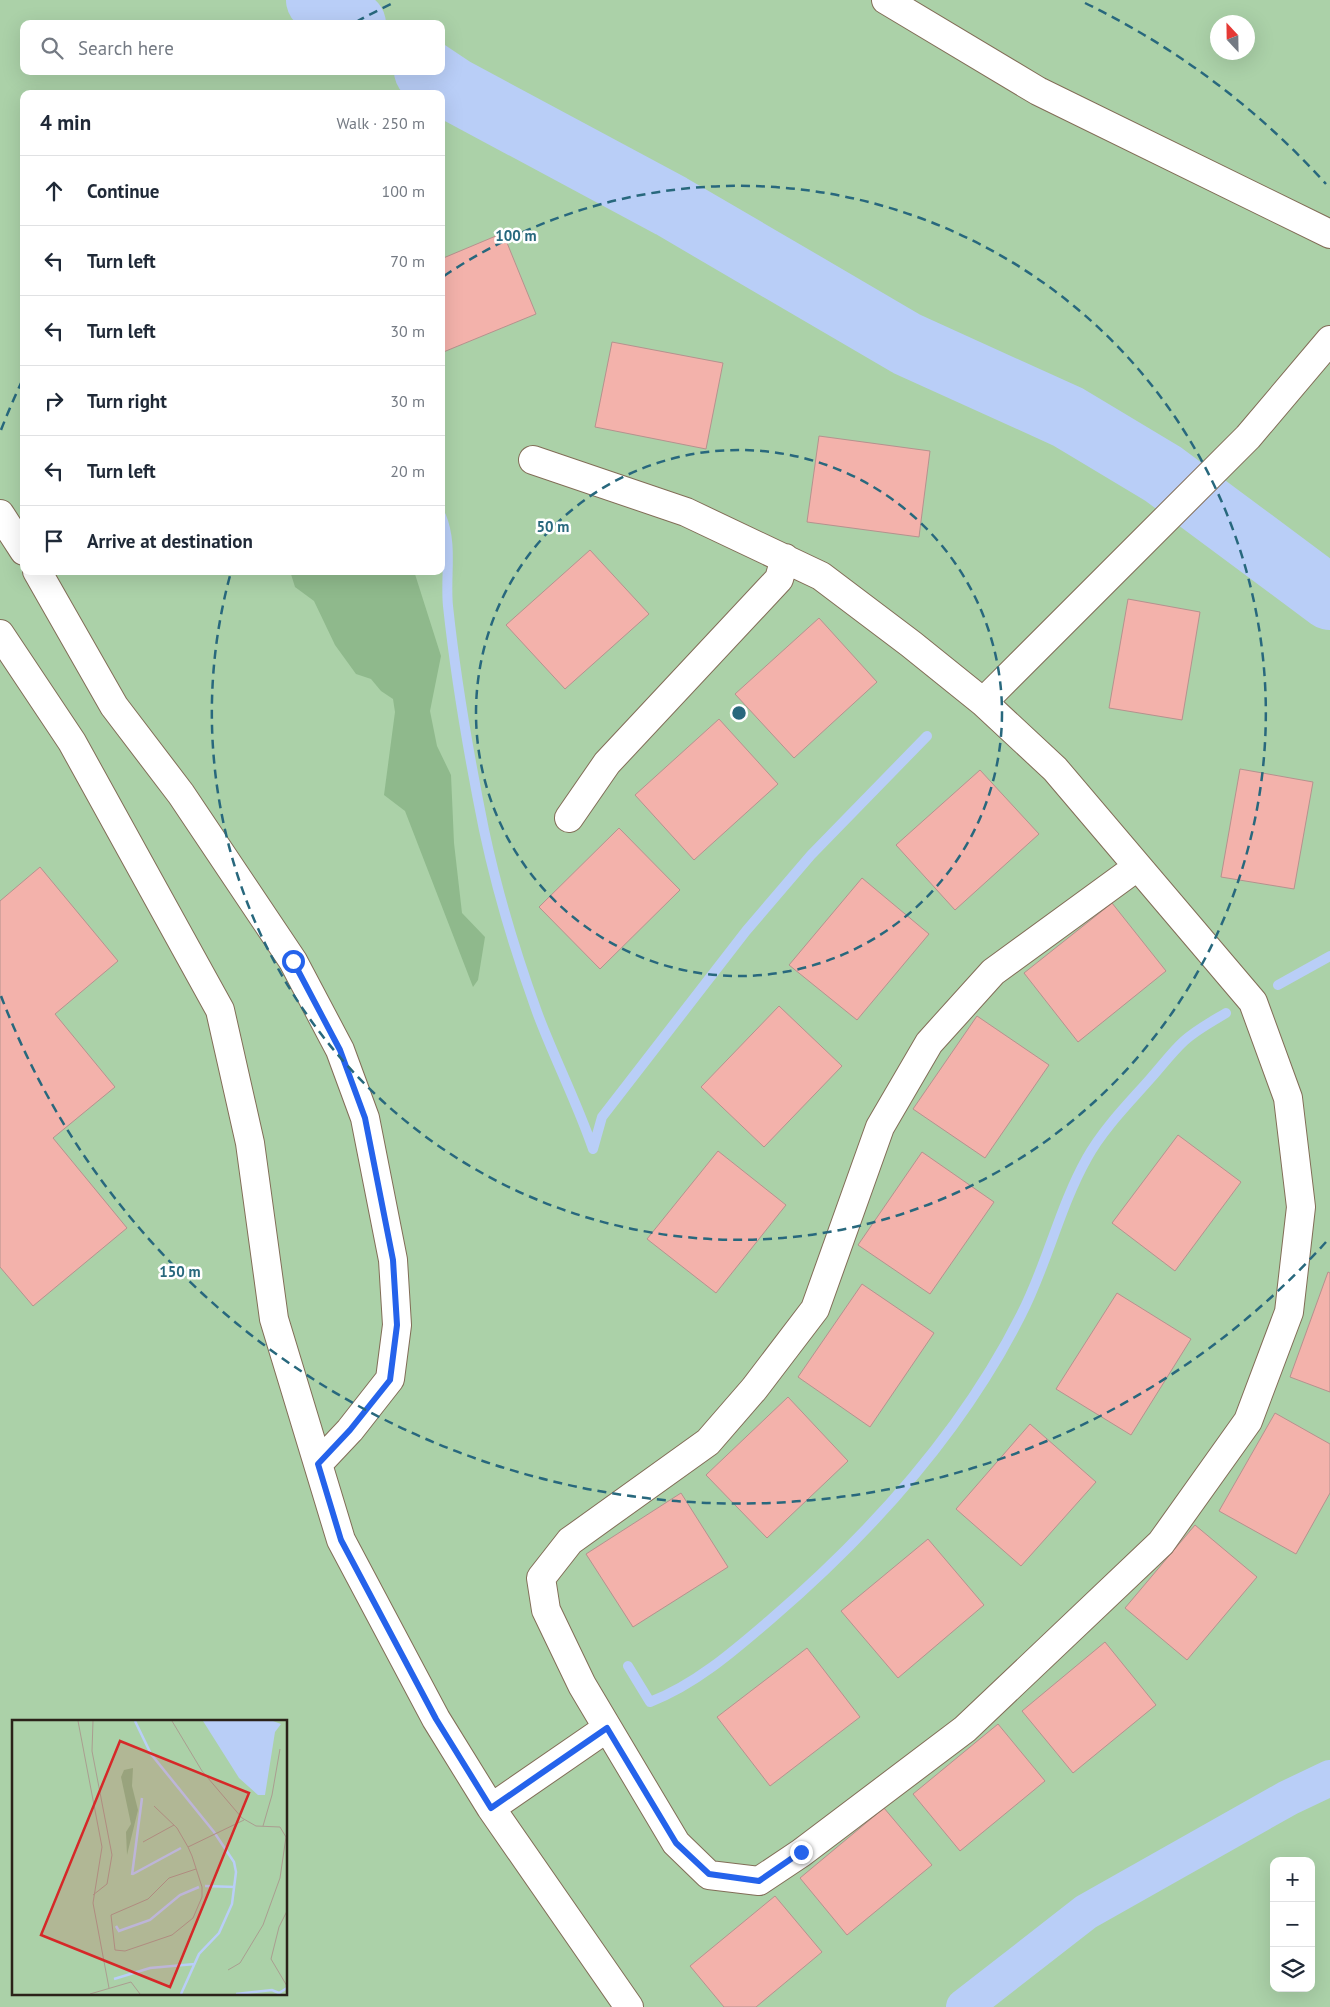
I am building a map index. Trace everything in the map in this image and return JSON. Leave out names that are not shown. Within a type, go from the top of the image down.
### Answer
[{"type":"street","points":[[886,0],[1038,92],[1330,234]]},
{"type":"street","points":[[983,702],[1248,437],[1330,340]]},
{"type":"street","points":[[533,460],[686,512],[821,576],[911,644],[983,702],[1055,769],[1253,1002],[1288,1098],[1301,1207],[1289,1312],[1248,1420],[1161,1543],[964,1729],[801,1852],[759,1881],[709,1874],[676,1843],[582,1685],[546,1610],[541,1578],[570,1541],[708,1442],[754,1389],[815,1309],[880,1127],[929,1043],[993,972],[1137,867]]},
{"type":"street","points":[[0,514],[20,545]]},
{"type":"street","points":[[569,818],[607,763],[779,579],[785,558]]},
{"type":"street","points":[[39,575],[114,706],[181,794],[293,961],[340,1050],[365,1118],[393,1260],[397,1325],[390,1380],[350,1430],[318,1464]]},
{"type":"street","points":[[0,634],[72,742],[220,1010],[250,1143],[274,1319],[341,1540],[436,1719],[491,1808],[630,2007]]},
{"type":"street","points":[[491,1808],[607,1728]]},
{"type":"green space","points":[[0,0],[1330,0],[1330,2007],[0,2007]]},
{"type":"green space","points":[[291,575],[415,575],[441,656],[430,711],[437,746],[451,775],[454,843],[462,913],[485,937],[478,980],[473,987],[405,811],[384,795],[395,712],[393,699],[381,691],[371,679],[356,674],[335,645],[314,601],[295,587]]},
{"type":"building","points":[[503,233],[536,314],[445,351],[445,257]]},
{"type":"building","points":[[612,342],[723,363],[706,449],[595,427]]},
{"type":"building","points":[[819,436],[930,451],[919,537],[807,522]]},
{"type":"building","points":[[590,550],[649,614],[565,689],[506,625]]},
{"type":"building","points":[[1128,599],[1200,612],[1182,720],[1109,708]]},
{"type":"building","points":[[819,618],[877,682],[794,758],[735,694]]},
{"type":"building","points":[[719,719],[778,784],[694,860],[635,795]]},
{"type":"building","points":[[1240,769],[1313,782],[1294,889],[1221,877]]},
{"type":"building","points":[[980,770],[1039,834],[955,910],[896,845]]},
{"type":"building","points":[[619,828],[680,890],[600,969],[539,907]]},
{"type":"building","points":[[40,867],[118,961],[55,1014],[115,1087],[53,1138],[127,1228],[33,1306],[0,1267],[0,901]]},
{"type":"building","points":[[862,878],[929,934],[857,1020],[789,965]]},
{"type":"building","points":[[1112,903],[1166,971],[1078,1042],[1024,973]]},
{"type":"building","points":[[779,1006],[842,1066],[764,1147],[701,1087]]},
{"type":"building","points":[[977,1016],[1049,1065],[985,1158],[913,1109]]},
{"type":"building","points":[[1178,1135],[1241,1182],[1175,1271],[1112,1223]]},
{"type":"building","points":[[718,1151],[786,1205],[716,1293],[647,1239]]},
{"type":"building","points":[[922,1152],[994,1202],[930,1294],[858,1245]]},
{"type":"building","points":[[1328,1272],[1330,1273],[1330,1392],[1290,1377]]},
{"type":"building","points":[[862,1284],[934,1333],[870,1427],[798,1377]]},
{"type":"building","points":[[1117,1293],[1191,1339],[1131,1435],[1056,1389]]},
{"type":"building","points":[[788,1397],[848,1461],[767,1538],[706,1475]]},
{"type":"building","points":[[1275,1413],[1330,1444],[1330,1493],[1296,1554],[1219,1511]]},
{"type":"building","points":[[1030,1424],[1096,1482],[1021,1566],[956,1509]]},
{"type":"building","points":[[681,1493],[728,1567],[633,1627],[586,1554]]},
{"type":"building","points":[[1195,1525],[1257,1577],[1187,1660],[1125,1608]]},
{"type":"building","points":[[928,1539],[984,1605],[898,1678],[841,1611]]},
{"type":"building","points":[[1105,1642],[1156,1705],[1073,1773],[1022,1711]]},
{"type":"building","points":[[807,1648],[860,1717],[770,1786],[717,1717]]},
{"type":"building","points":[[998,1724],[1045,1781],[960,1851],[913,1794]]},
{"type":"building","points":[[884,1808],[932,1865],[847,1935],[800,1878]]},
{"type":"building","points":[[775,1896],[822,1952],[756,2007],[724,2007],[690,1966]]},
{"type":"waterway","points":[[318,0],[348,20]]},
{"type":"waterway","points":[[432,75],[453,89],[671,206],[907,344],[1068,417],[1163,474],[1330,598]]},
{"type":"waterway","points":[[445,527],[448,549],[447,595],[455,662],[468,746],[489,853],[529,990],[593,1149]]},
{"type":"waterway","points":[[593,1149],[602,1117],[746,931],[811,855],[927,736]]},
{"type":"waterway","points":[[1278,985],[1330,956]]},
{"type":"waterway","points":[[628,1666],[650,1702],[683,1686],[714,1666],[771,1619],[844,1552],[878,1516],[942,1441],[971,1401],[997,1359],[1030,1296],[1077,1177],[1093,1147],[1116,1117],[1179,1046],[1189,1037],[1226,1013]]},
{"type":"waterway","points":[[964,2007],[1086,1912],[1288,1798],[1330,1778]]},
{"type":"route","points":[[293,961],[340,1050],[365,1118],[384,1206],[393,1260],[397,1325],[390,1380],[350,1430],[318,1464],[341,1540],[436,1719],[491,1808],[607,1728],[676,1843],[709,1874],[759,1881],[801,1852]]}]
